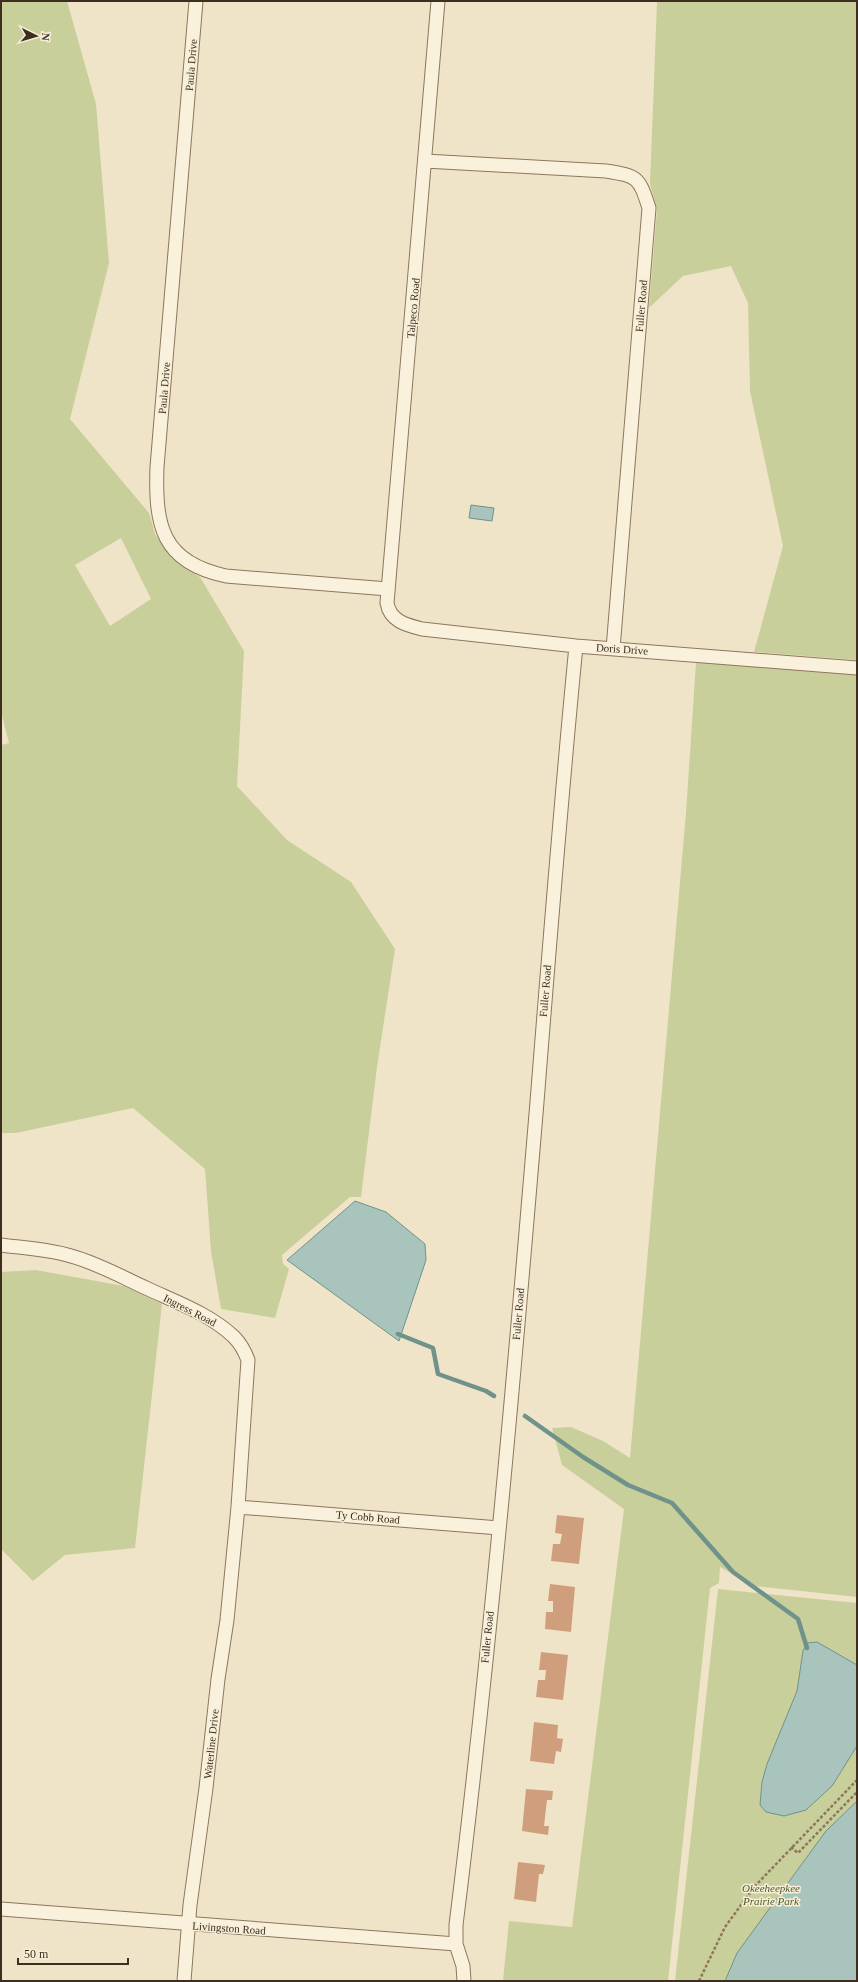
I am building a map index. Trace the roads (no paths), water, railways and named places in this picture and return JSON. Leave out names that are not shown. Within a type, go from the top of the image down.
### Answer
[{"type":"street","name":"Paula Drive","points":[[196,1],[157,467],[156,498],[158,516],[162,531],[181,555],[209,573],[226,576],[388,589]]},
{"type":"street","name":"Talpeco Road","points":[[390,614],[387,603],[388,589],[438,1]]},
{"type":"street","name":"Fuller Road","points":[[425,161],[606,171],[630,175],[642,187],[649,208],[613,648]]},
{"type":"street","name":"Doris Drive","points":[[390,614],[404,624],[422,629],[576,646],[857,668]]},
{"type":"street","name":"Fuller Road","points":[[464,1981],[463,1966],[456,1944],[456,1925],[498,1528],[536,1106],[558,830],[576,646]]},
{"type":"street","name":"Ingress Road","points":[[1,1245],[39,1249],[71,1256],[106,1269],[204,1315],[236,1338],[244,1349],[248,1360],[249,1373],[238,1507]]},
{"type":"street","name":"Ty Cobb Road","points":[[238,1507],[498,1528]]},
{"type":"street","name":"Waterline Drive","points":[[184,1981],[188,1925],[206,1788],[218,1679],[227,1620],[238,1507]]},
{"type":"street","name":"Livingston Road","points":[[1,1909],[188,1925],[456,1944]]},
{"type":"water","points":[[471,505],[494,508],[492,521],[469,518]]},
{"type":"water","points":[[355,1201],[386,1212],[425,1244],[426,1260],[399,1341],[287,1260]]},
{"type":"water","points":[[817,1642],[857,1665],[857,1746],[832,1786],[806,1810],[784,1816],[766,1812],[760,1805],[762,1782],[767,1764],[797,1691],[803,1651],[807,1643]]},
{"type":"water","points":[[857,1801],[857,1981],[725,1981],[737,1953],[826,1831]]},
{"type":"waterway","points":[[398,1334],[433,1348],[438,1374],[486,1391],[494,1396]]},
{"type":"waterway","points":[[525,1416],[583,1457],[628,1485],[672,1503],[733,1572],[798,1619],[807,1648]]},
{"type":"park label","name":"Okeeheepkee Prairie Park","points":[[771,1894]]}]
